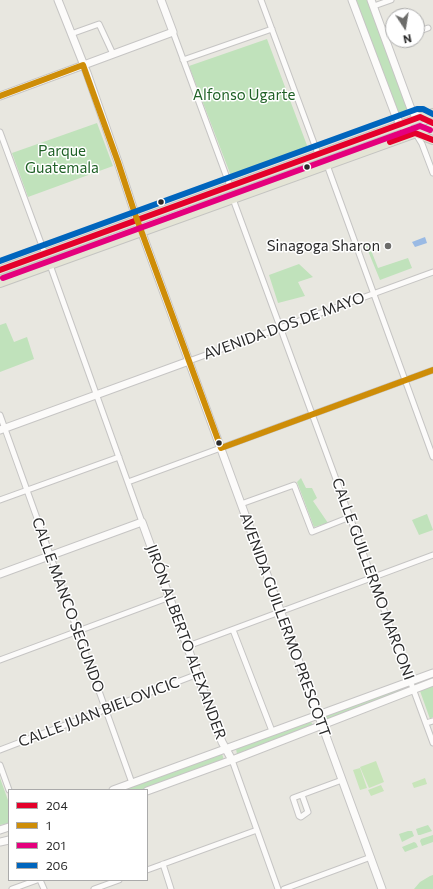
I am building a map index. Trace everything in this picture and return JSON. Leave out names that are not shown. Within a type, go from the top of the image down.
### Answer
[{"type":"main road","name":"AVENIDA GUILLERMO PRESCOTT","points":[[58,0],[84,65],[141,232],[382,889]]},
{"type":"main road","points":[[0,96],[173,32],[161,0]]},
{"type":"main road","points":[[352,0],[400,124],[415,133],[433,140]]},
{"type":"main road","points":[[372,3],[385,30]]},
{"type":"main road","points":[[392,48],[411,108],[415,115],[433,123]]},
{"type":"main road","points":[[0,270],[433,112]]},
{"type":"main road","points":[[0,284],[433,127]]},
{"type":"main road","points":[[168,209],[166,216],[172,221]]},
{"type":"main road","points":[[106,231],[112,236],[110,244]]},
{"type":"main road","name":"AVENIDA DOS DE MAYO","points":[[2,429],[189,361]]},
{"type":"main road","points":[[0,574],[142,522]]},
{"type":"main road","name":"JIRÓN ALBERTO ALEXANDER","points":[[142,522],[225,748],[232,760]]},
{"type":"main road","points":[[116,789],[433,673]]},
{"type":"main road","points":[[148,791],[322,726],[433,682]]},
{"type":"street","points":[[261,0],[318,154]]},
{"type":"street","points":[[372,3],[391,0]]},
{"type":"street","points":[[71,34],[99,24],[113,54]]},
{"type":"street","points":[[184,60],[272,29]]},
{"type":"street","points":[[173,32],[230,186]]},
{"type":"street","points":[[0,132],[45,254]]},
{"type":"street","points":[[415,133],[422,144],[433,173]]},
{"type":"street","points":[[326,165],[433,457]]},
{"type":"street","name":"CALLE GUILLERMO MARCONI","points":[[233,199],[433,743]]},
{"type":"street","name":"JIRÓN ALBERTO ALEXANDER","points":[[50,265],[142,522]]},
{"type":"street","name":"AVENIDA DOS DE MAYO","points":[[189,361],[433,272]]},
{"type":"street","points":[[128,482],[433,370]]},
{"type":"street","name":"CALLE MANCO SEGUNDO","points":[[0,415],[2,429],[27,490],[132,783]]},
{"type":"street","points":[[0,500],[119,457]]},
{"type":"street","points":[[241,504],[294,485],[312,532],[350,517]]},
{"type":"street","points":[[188,646],[433,555]]},
{"type":"street","points":[[0,660],[170,597]]},
{"type":"street","points":[[233,630],[272,731]]},
{"type":"street","name":"CALLE JUAN BIELOVICIC","points":[[0,750],[198,674]]},
{"type":"street","points":[[426,723],[433,721]]},
{"type":"street","name":"JIRÓN ALBERTO ALEXANDER","points":[[232,760],[278,889]]},
{"type":"street","points":[[0,765],[9,789]]},
{"type":"street","points":[[302,795],[308,812],[301,817],[299,816],[293,798],[342,780]]},
{"type":"street","points":[[148,870],[257,830]]},
{"type":"street","points":[[284,889],[371,857]]},
{"type":"street","points":[[163,864],[172,889]]},
{"type":"street","points":[[12,889],[34,881]]},
{"type":"street","points":[[94,889],[116,881]]},
{"type":"green space","points":[[356,0],[367,0],[407,108],[406,111],[400,113],[398,111]]},
{"type":"green space","name":"Alfonso Ugarte","points":[[267,39],[308,148],[307,151],[236,178],[231,176],[189,66]]},
{"type":"green space","name":"Parque Guatemala","points":[[97,123],[113,166],[28,197],[12,153]]},
{"type":"green space","points":[[394,131],[396,134],[172,217],[171,216],[171,214],[186,209],[197,202]]},
{"type":"green space","points":[[108,234],[110,238],[0,279],[0,274]]},
{"type":"green space","points":[[369,245],[378,268],[408,258],[412,268],[380,280],[366,246]]},
{"type":"green space","points":[[299,264],[313,277],[298,282],[305,296],[278,303],[269,275]]},
{"type":"green space","points":[[6,323],[14,342],[27,337],[34,359],[0,372],[0,325]]},
{"type":"green space","points":[[301,478],[306,488],[312,488],[317,498],[313,501],[328,523],[314,527],[297,482]]},
{"type":"green space","points":[[427,514],[433,530],[419,535],[412,520]]},
{"type":"green space","points":[[408,684],[410,688],[327,719],[325,715]]},
{"type":"green space","points":[[433,686],[433,717],[430,719],[420,691]]},
{"type":"green space","points":[[311,722],[313,725],[237,754],[236,749],[272,733]]},
{"type":"green space","points":[[222,754],[224,760],[144,789],[127,789]]},
{"type":"green space","points":[[376,761],[384,782],[369,788],[360,767]]},
{"type":"green space","points":[[360,768],[367,788],[360,790],[353,770]]},
{"type":"green space","points":[[0,778],[8,800],[8,823],[0,825]]},
{"type":"green space","points":[[425,778],[427,784],[414,788],[412,783]]},
{"type":"green space","points":[[381,785],[384,791],[371,796],[368,790]]},
{"type":"green space","points":[[428,825],[432,831],[418,835],[416,829]]},
{"type":"green space","points":[[412,831],[414,836],[402,842],[399,834]]},
{"type":"green space","points":[[433,835],[433,842],[422,846],[420,841],[421,839]]},
{"type":"green space","points":[[414,842],[418,847],[405,852],[402,847]]},
{"type":"green space","points":[[433,875],[433,889],[414,889],[420,882]]},
{"type":"water","points":[[425,237],[427,243],[415,247],[412,242]]},
{"type":"transit line","name":"1","points":[[0,96],[83,65],[135,214],[221,448],[433,370]]},
{"type":"transit line","name":"206","points":[[0,261],[417,109],[423,109],[433,114]]},
{"type":"transit line","name":"204","points":[[0,270],[420,117],[433,123]]},
{"type":"transit line","name":"201","points":[[3,278],[420,126],[430,130]]},
{"type":"transit line","name":"204","points":[[390,142],[415,133],[433,140]]},
{"type":"place","name":"Sinagoga Sharon","points":[[388,246]]}]
